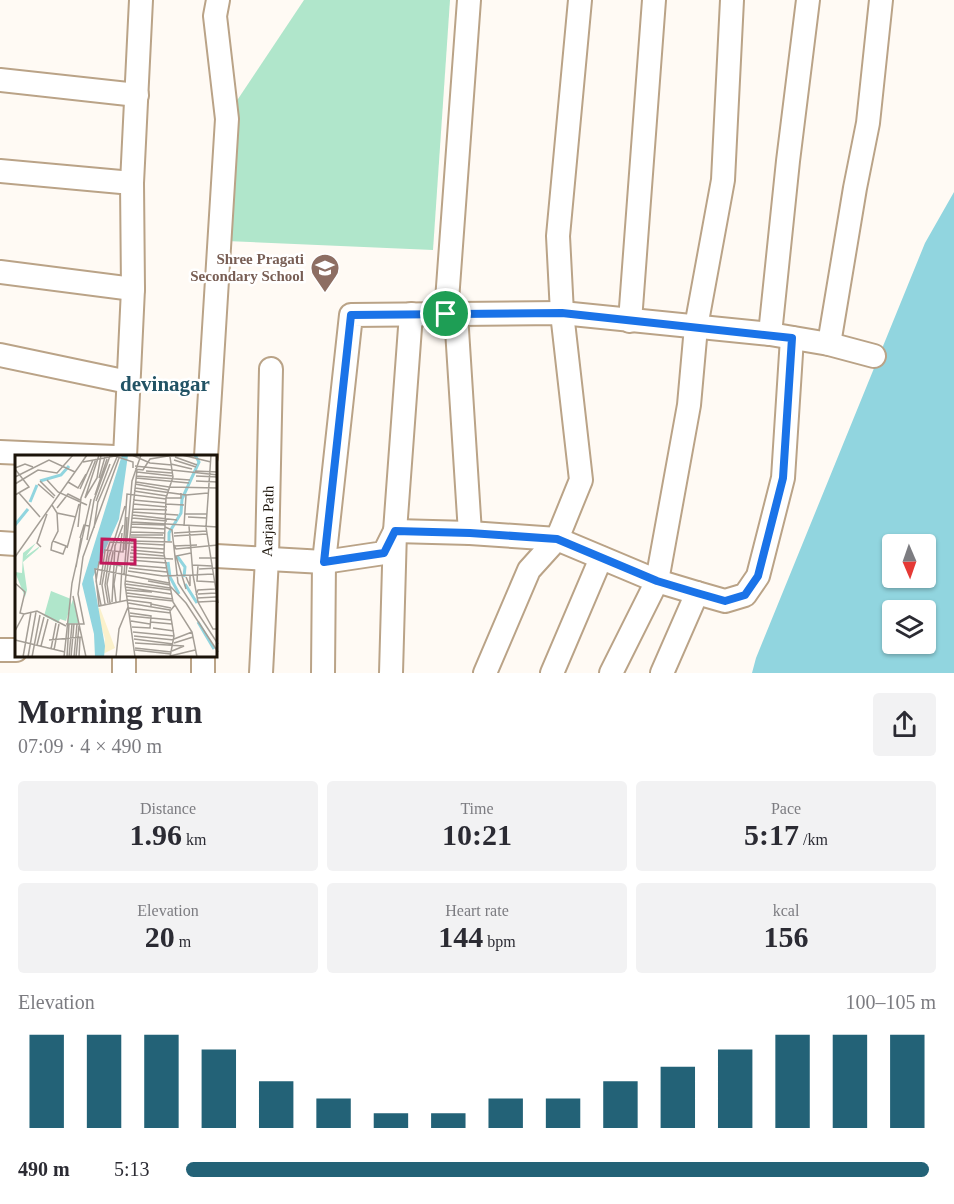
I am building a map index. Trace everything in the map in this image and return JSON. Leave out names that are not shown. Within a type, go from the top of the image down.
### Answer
[{"type":"street","points":[[125,455],[132,290],[132,183],[141,0]]},
{"type":"street","points":[[206,455],[227,119],[215,16],[218,0]]},
{"type":"street","points":[[469,0],[451,314],[470,533]]},
{"type":"street","points":[[485,673],[529,570],[557,539],[581,480],[562,313],[558,236],[580,0]]},
{"type":"street","points":[[630,321],[654,0]]},
{"type":"street","points":[[611,673],[657,581],[689,405],[696,327],[723,180],[732,0]]},
{"type":"street","points":[[395,531],[557,539],[657,581],[697,593],[725,601],[745,595],[758,576],[783,478],[781,336],[788,161],[808,0]]},
{"type":"street","points":[[828,344],[868,123],[881,0]]},
{"type":"street","points":[[0,80],[137,95]]},
{"type":"street","points":[[0,171],[132,183]]},
{"type":"street","points":[[0,272],[132,290]]},
{"type":"street","points":[[323,673],[324,562],[351,315],[562,313],[781,336],[828,344],[874,356]]},
{"type":"street","points":[[391,673],[395,531],[411,315]]},
{"type":"street","points":[[0,356],[128,382]]},
{"type":"street","name":"Aarjan Path","points":[[261,673],[267,558],[271,369]]},
{"type":"street","points":[[0,452],[69,455]]},
{"type":"street","points":[[218,556],[324,562],[384,553],[395,531]]},
{"type":"street","points":[[0,543],[15,544]]},
{"type":"street","points":[[552,673],[601,558]]},
{"type":"street","points":[[662,673],[697,593]]},
{"type":"green space","points":[[304,0],[450,0],[433,250],[226,241],[234,105]]},
{"type":"water","points":[[954,192],[954,673],[752,673],[756,658],[925,243]]},
{"type":"place","name":"Shree Pragati Secondary School","points":[[325,294]]},
{"type":"district","name":"devinagar","points":[[165,384]]},
{"type":"route","points":[[562,313],[792,338],[783,478],[758,576],[745,595],[725,601],[697,593],[657,581],[557,539],[395,531],[384,553],[324,562],[351,315],[446,314],[562,313]]}]
